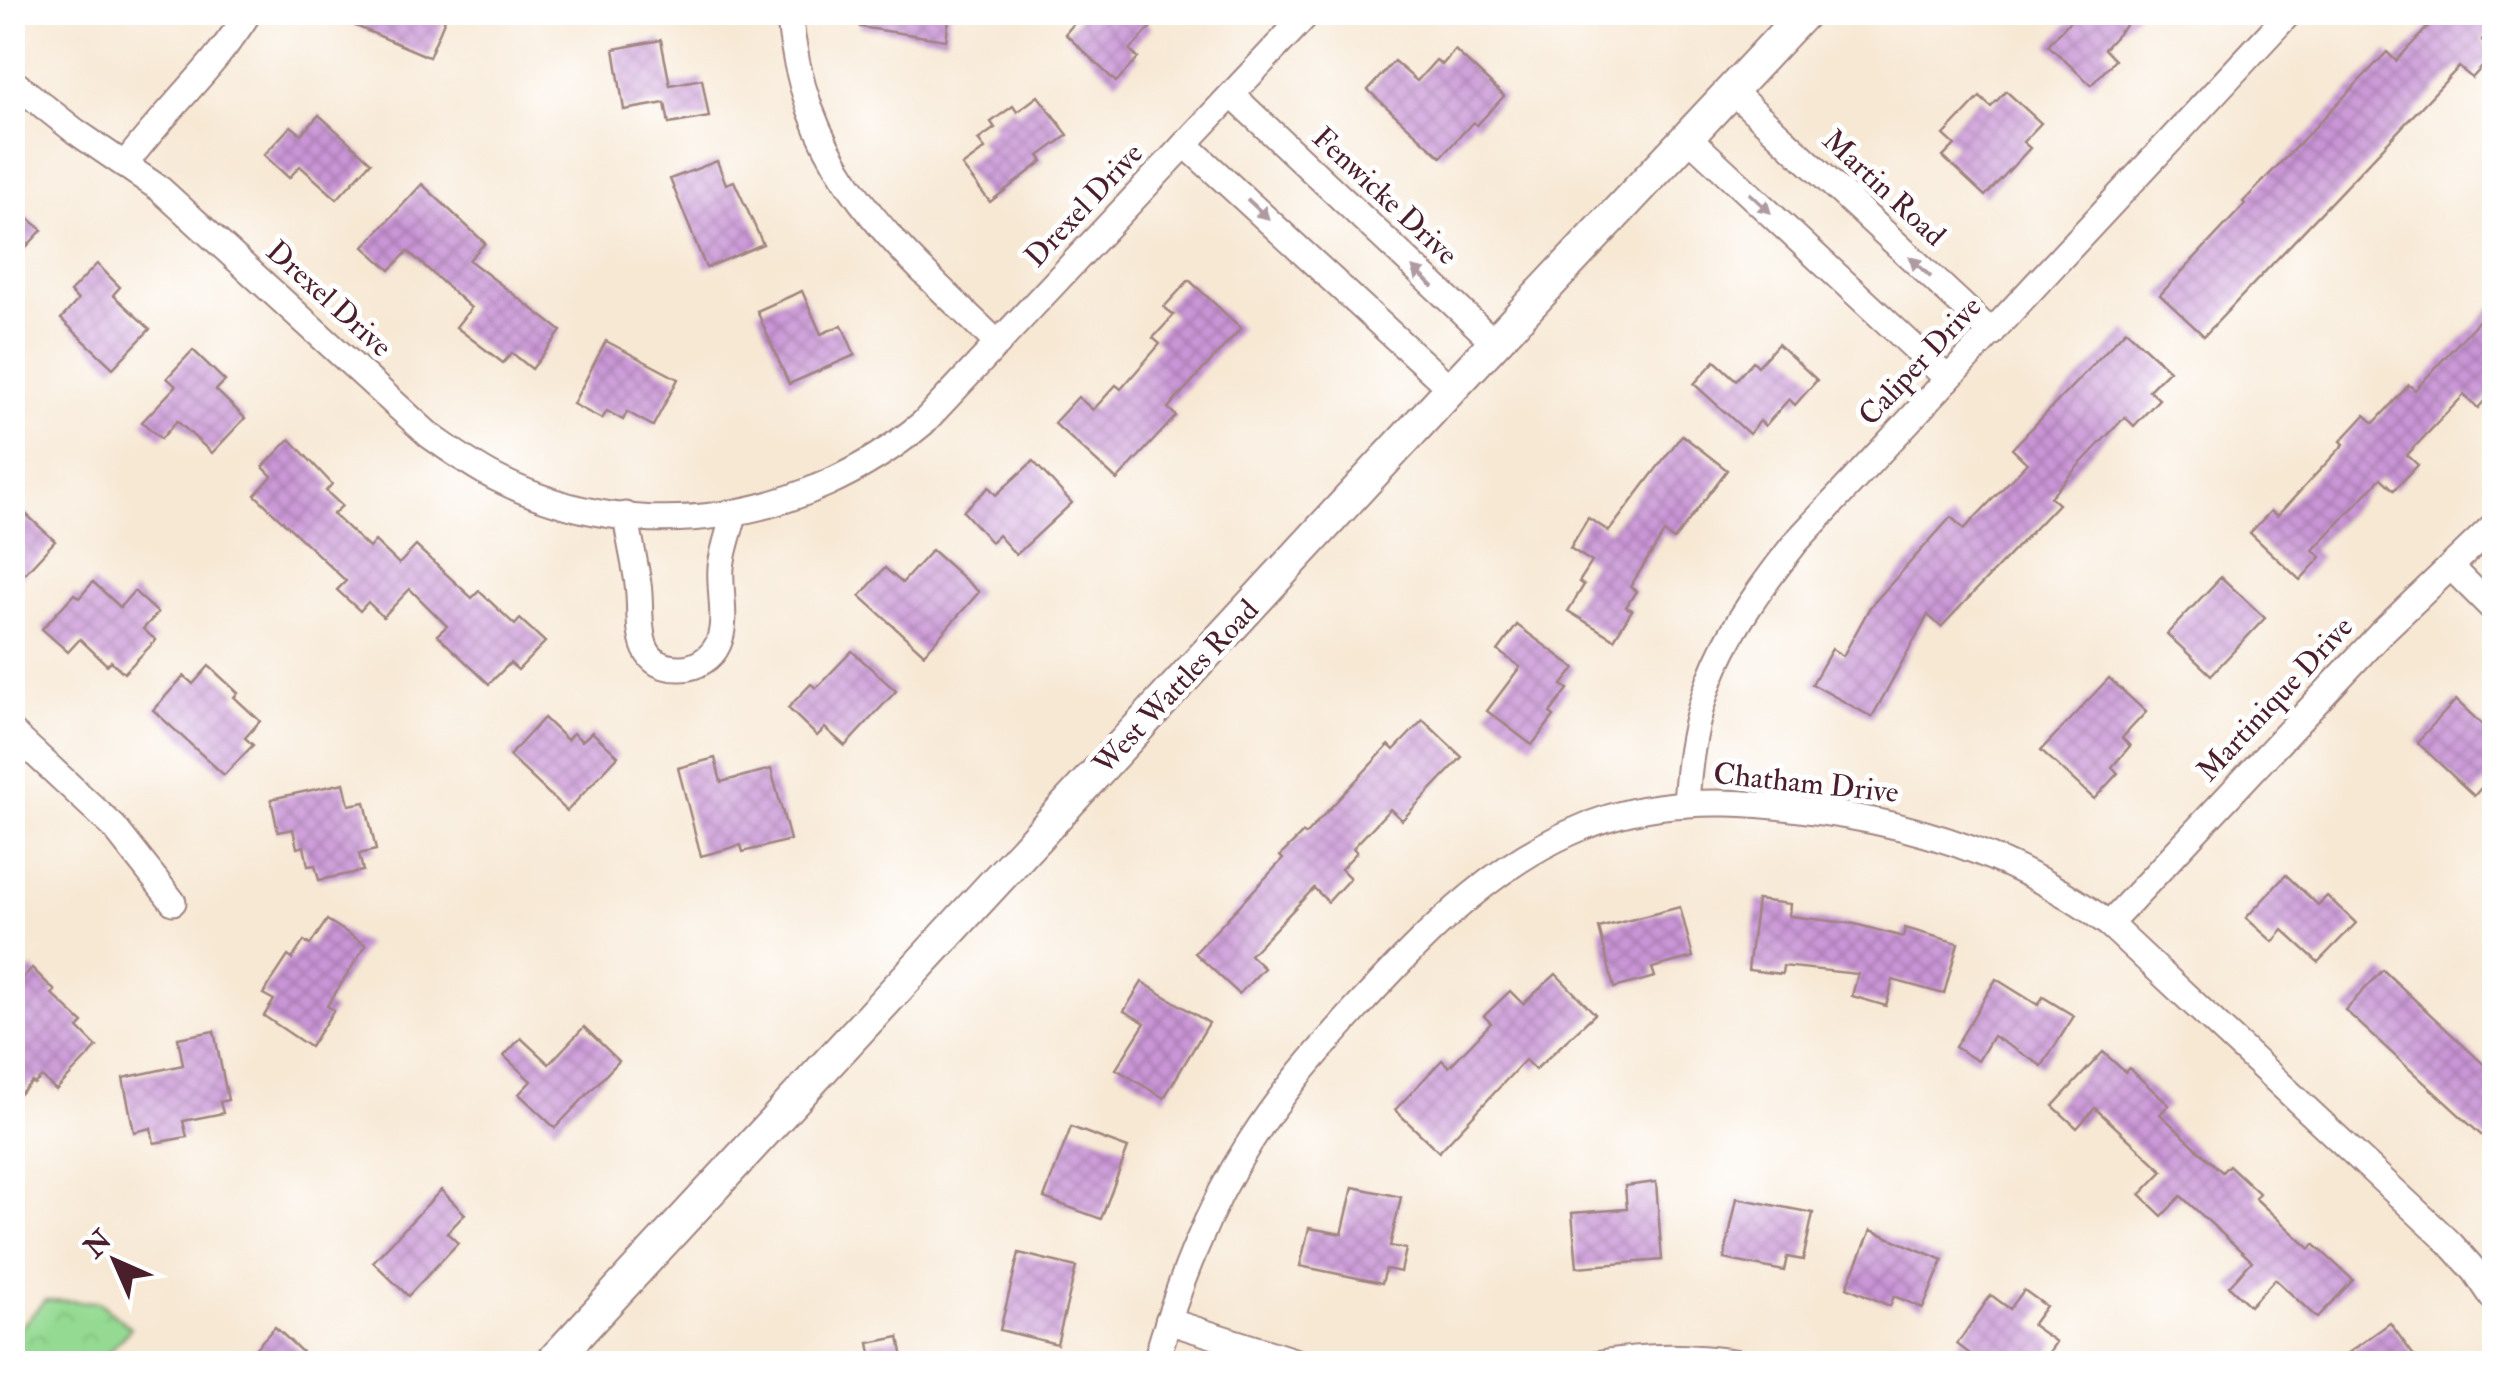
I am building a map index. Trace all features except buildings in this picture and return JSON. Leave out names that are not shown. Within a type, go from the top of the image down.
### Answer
[{"type":"street","points":[[126,163],[147,134],[202,77],[249,12]]},
{"type":"street","points":[[790,12],[793,51],[811,111],[832,160],[859,203],[892,243],[998,344]]},
{"type":"street","name":"Drexel Drive","points":[[12,81],[75,131],[160,189],[429,435],[462,458],[541,498],[586,510],[667,518],[734,514],[795,498],[847,476],[888,452],[922,423],[998,344],[1309,12]]},
{"type":"street","name":"West Wattles Road","points":[[550,1364],[1805,12]]},
{"type":"street","name":"Caliper Drive","points":[[1686,804],[1688,765],[1705,685],[1734,625],[1796,542],[2290,12]]},
{"type":"street","name":"Martin Road","points":[[1732,91],[1992,333]]},
{"type":"street","name":"Fenwicke Drive","points":[[1232,95],[1495,343]]},
{"type":"street","points":[[1688,137],[1948,378]]},
{"type":"street","points":[[1186,144],[1451,389]]},
{"type":"street","points":[[626,516],[640,595],[639,633],[647,652],[661,664],[680,668],[697,665],[718,646],[722,630],[721,564],[734,514]]},
{"type":"street","name":"Martinique Drive","points":[[2109,924],[2382,632],[2494,525]]},
{"type":"street","points":[[2451,567],[2494,610]]},
{"type":"street","points":[[12,732],[114,827],[173,902]]},
{"type":"street","name":"Chatham Drive","points":[[1154,1364],[1182,1277],[1250,1143],[1291,1084],[1384,979],[1457,907],[1540,847],[1611,817],[1719,802],[1826,812],[1903,826],[1984,853],[2038,878],[2109,924],[2450,1244],[2476,1271],[2494,1299]]},
{"type":"street","points":[[1168,1321],[1304,1364]]},
{"type":"street","points":[[1594,1364],[1691,1355],[1746,1364]]},
{"type":"green space","points":[[45,1300],[99,1302],[131,1328],[98,1363],[13,1363],[13,1336]]}]
